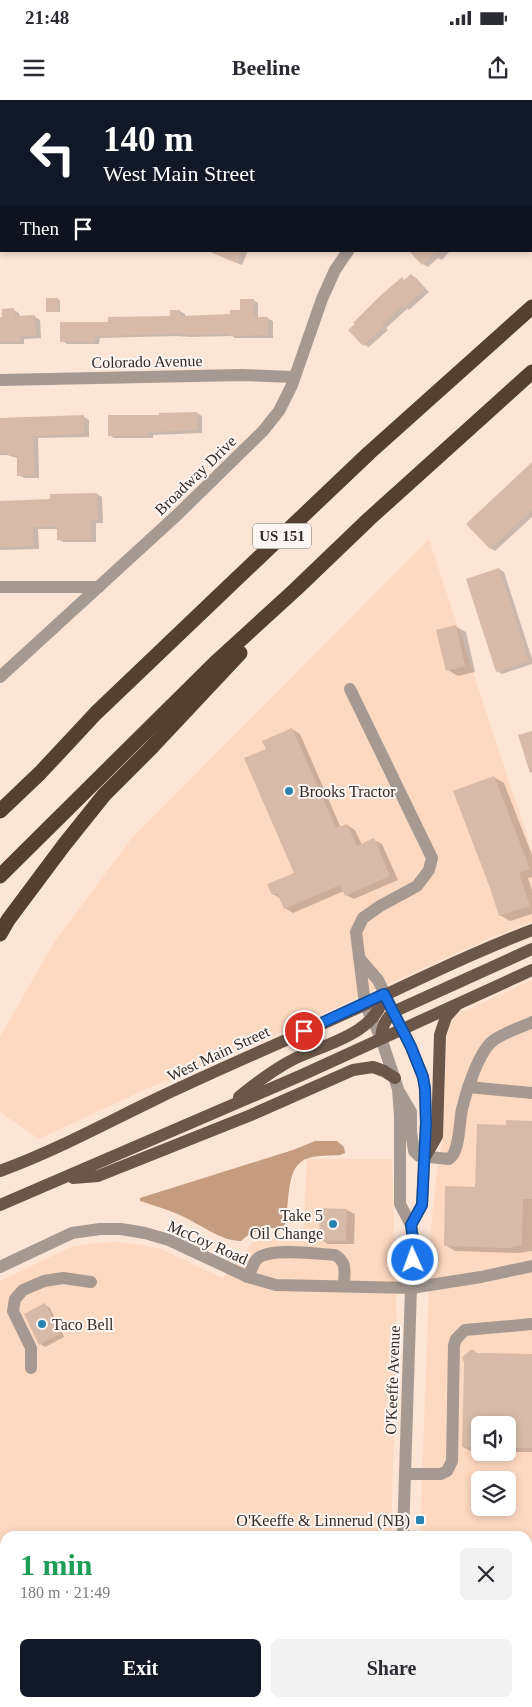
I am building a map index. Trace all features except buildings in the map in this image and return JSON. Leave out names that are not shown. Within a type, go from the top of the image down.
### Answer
[{"type":"highway","name":"US 151","points":[[0,812],[40,773],[96,713],[369,453],[532,307]]},
{"type":"highway","name":"US 151","points":[[0,876],[215,663],[532,372]]},
{"type":"highway","points":[[0,934],[8,920],[64,845],[104,795],[156,743],[328,558]]},
{"type":"highway","points":[[0,803],[40,773]]},
{"type":"main road","name":"West Main Street","points":[[0,1171],[81,1136],[158,1098],[492,945],[532,930]]},
{"type":"main road","points":[[381,1038],[382,1026],[393,1012],[532,949]]},
{"type":"main road","points":[[0,1205],[302,1075],[532,970]]},
{"type":"main road","points":[[226,1107],[255,1084],[292,1060],[348,1036],[372,1019],[382,1004],[384,994]]},
{"type":"main road","points":[[425,1157],[437,1136],[440,1035],[446,1017],[456,1005]]},
{"type":"main road","points":[[63,1179],[98,1176],[251,1115],[353,1070],[373,1067],[384,1071],[396,1083]]},
{"type":"street","name":"Broadway Drive","points":[[0,677],[219,476],[263,431],[279,411],[294,377],[322,299],[335,270],[347,252]]},
{"type":"street","name":"Colorado Avenue","points":[[0,380],[242,375],[294,377]]},
{"type":"street","points":[[0,587],[99,587]]},
{"type":"street","name":"O'Keeffe Avenue","points":[[350,689],[432,858],[429,870],[417,886],[380,906],[363,918],[356,932],[365,1004],[381,1038],[396,1083],[400,1116],[400,1204],[411,1225],[414,1246],[403,1531]]},
{"type":"street","points":[[359,958],[378,980],[402,1028],[419,1068],[425,1089],[425,1157],[422,1205],[411,1225]]},
{"type":"street","points":[[396,1083],[411,1112],[410,1132],[414,1151],[419,1156],[449,1160],[455,1153],[462,1109],[468,1088],[484,1051],[493,1040],[532,1022]]},
{"type":"street","points":[[468,1088],[532,1093]]},
{"type":"street","name":"McCoy Road","points":[[0,1267],[72,1233],[121,1229],[169,1240],[248,1277],[276,1285],[411,1288],[481,1277],[532,1266]]},
{"type":"street","points":[[248,1277],[257,1259],[266,1254],[276,1252],[335,1255],[345,1264],[344,1286]]},
{"type":"street","points":[[31,1368],[31,1348],[14,1311],[16,1298],[23,1290],[44,1280],[63,1278],[91,1282]]},
{"type":"street","points":[[405,1474],[441,1474],[447,1471],[452,1460],[454,1345],[456,1340],[465,1330],[532,1324]]},
{"type":"shaded area","points":[[429,539],[532,851],[532,922],[490,938],[229,1056],[146,1089],[39,1139],[0,1112],[0,1037],[54,942],[131,839]]},
{"type":"shaded area","points":[[532,980],[532,1531],[420,1531],[431,1227],[443,1136],[449,1026],[454,1018],[462,1012]]},
{"type":"shaded area","points":[[315,1141],[337,1141],[344,1147],[345,1153],[309,1158],[301,1162],[295,1169],[289,1188],[284,1227],[261,1230],[241,1241],[234,1240],[219,1236],[179,1215],[140,1201],[140,1198],[293,1150]]},
{"type":"shaded area","points":[[307,1159],[392,1159],[397,1331],[391,1531],[0,1531],[0,1281],[71,1247],[93,1243],[119,1242],[161,1249],[223,1278],[252,1243],[258,1240],[300,1238],[303,1234]]},
{"type":"place","name":"Brooks Tractor","points":[[289,791]]},
{"type":"place","name":"Take 5 Oil Change","points":[[333,1224]]},
{"type":"place","name":"Taco Bell","points":[[42,1324]]},
{"type":"place","name":"O'Keeffe & Linnerud (NB)","points":[[420,1520]]},
{"type":"route","points":[[304,1031],[384,994],[411,1047],[423,1077],[426,1106],[422,1205],[411,1225],[414,1246],[413,1260]]}]
